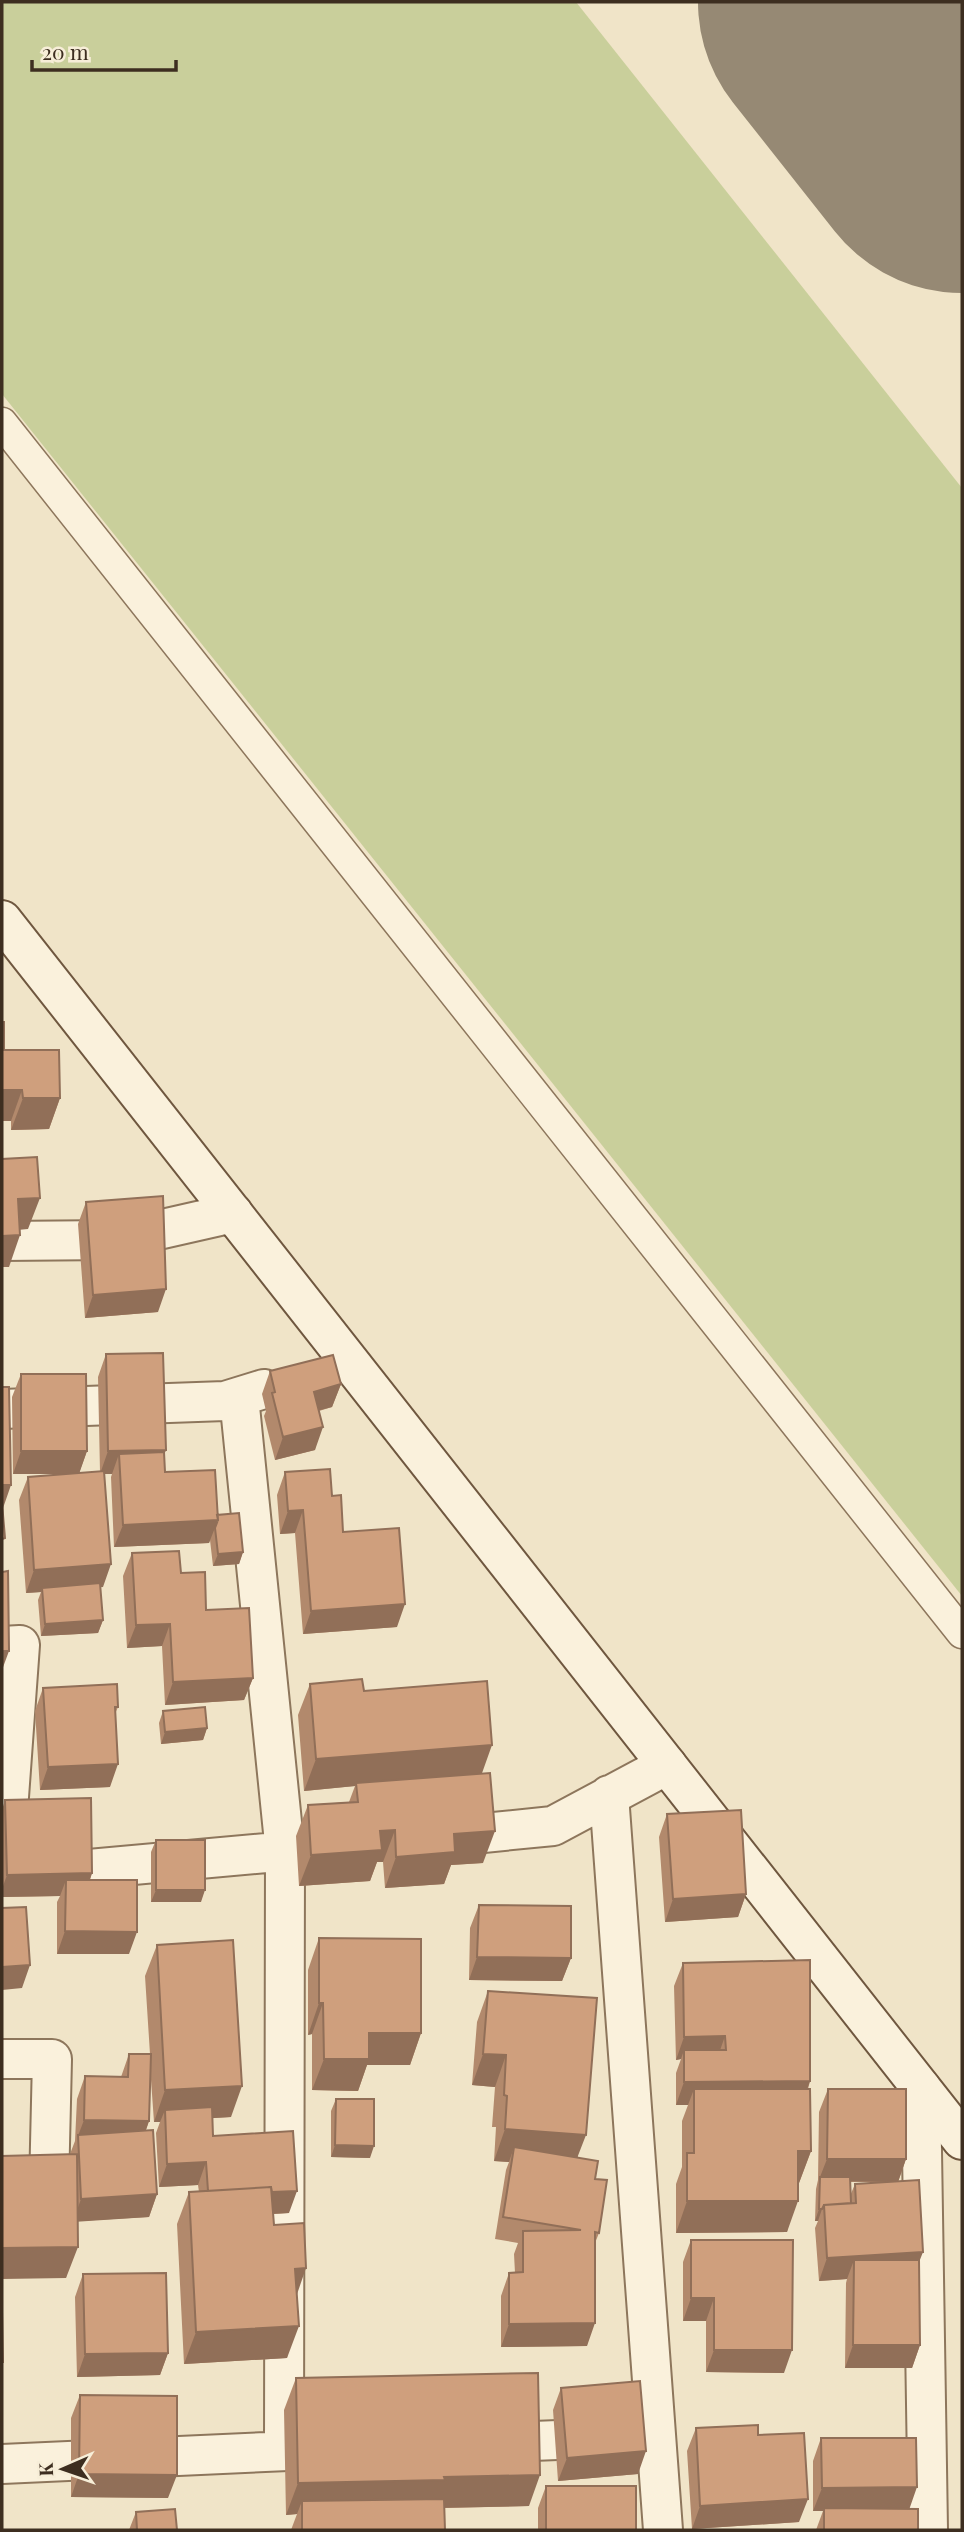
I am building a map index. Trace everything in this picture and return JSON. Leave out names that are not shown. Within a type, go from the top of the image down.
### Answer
[{"type":"street","points":[[9,939],[233,1213],[962,2140]]},
{"type":"street","points":[[2,1241],[114,1241],[233,1213]]},
{"type":"street","points":[[2,1409],[225,1401],[350,1362]]},
{"type":"street","points":[[239,1397],[285,1852],[284,2451]]},
{"type":"street","points":[[2,1646],[19,1645],[3,1868],[78,1870],[338,1846]]},
{"type":"street","points":[[405,1840],[553,1826],[667,1765]]},
{"type":"street","points":[[609,1795],[663,2530]]},
{"type":"street","points":[[2,2059],[52,2059],[48,2230],[2,2229]]},
{"type":"street","points":[[921,2088],[928,2530]]},
{"type":"street","points":[[450,2445],[658,2436]]},
{"type":"street","points":[[2,2464],[340,2449]]},
{"type":"lane","points":[[2,423],[962,1633]]},
{"type":"green space","points":[[2,2],[576,2],[962,488],[962,1596],[2,394]]},
{"type":"building","points":[[2,1022],[4,1050],[59,1050],[60,1098],[23,1098],[22,1090],[2,1090]]},
{"type":"building","points":[[37,1157],[40,1198],[18,1199],[20,1235],[2,1236],[2,1159]]},
{"type":"building","points":[[163,1196],[166,1289],[93,1295],[86,1202]]},
{"type":"building","points":[[163,1353],[166,1450],[108,1451],[106,1354]]},
{"type":"building","points":[[333,1355],[341,1384],[314,1392],[323,1427],[283,1437],[272,1393],[275,1392],[270,1371]]},
{"type":"building","points":[[21,1374],[86,1374],[87,1451],[21,1451]]},
{"type":"building","points":[[2,1387],[9,1387],[11,1485],[2,1485]]},
{"type":"building","points":[[164,1452],[165,1472],[215,1470],[218,1520],[123,1525],[119,1454]]},
{"type":"building","points":[[330,1469],[332,1496],[341,1495],[343,1532],[399,1528],[405,1604],[311,1611],[303,1510],[288,1511],[285,1472]]},
{"type":"building","points":[[104,1471],[111,1564],[34,1570],[28,1477]]},
{"type":"building","points":[[2,1503],[5,1538],[2,1539]]},
{"type":"building","points":[[239,1513],[243,1552],[218,1554],[215,1528],[217,1515]]},
{"type":"building","points":[[179,1551],[181,1573],[205,1572],[206,1610],[249,1608],[253,1678],[173,1682],[170,1624],[136,1625],[132,1553]]},
{"type":"building","points":[[8,1571],[9,1651],[2,1651],[2,1572]]},
{"type":"building","points":[[100,1583],[103,1620],[45,1624],[42,1588]]},
{"type":"building","points":[[362,1679],[364,1691],[487,1681],[492,1745],[316,1759],[310,1684]]},
{"type":"building","points":[[117,1684],[118,1707],[115,1707],[118,1764],[48,1767],[43,1688]]},
{"type":"building","points":[[205,1707],[207,1728],[165,1732],[163,1711]]},
{"type":"building","points":[[490,1773],[495,1831],[454,1834],[455,1852],[396,1857],[395,1830],[380,1831],[382,1850],[311,1855],[308,1805],[358,1802],[356,1783]]},
{"type":"building","points":[[91,1798],[92,1873],[7,1875],[5,1800]]},
{"type":"building","points":[[741,1810],[746,1894],[673,1899],[667,1814]]},
{"type":"building","points":[[156,1840],[205,1840],[205,1890],[156,1890]]},
{"type":"building","points":[[66,1880],[137,1880],[137,1932],[65,1931]]},
{"type":"building","points":[[479,1905],[571,1906],[571,1958],[477,1957]]},
{"type":"building","points":[[26,1907],[30,1965],[2,1967],[2,1908]]},
{"type":"building","points":[[319,1938],[421,1939],[421,2033],[369,2033],[369,2059],[324,2059],[323,2003],[319,2003]]},
{"type":"building","points":[[233,1940],[242,2086],[165,2090],[157,1945]]},
{"type":"building","points":[[810,1960],[810,2081],[684,2082],[684,2050],[726,2050],[725,2036],[684,2037],[683,1963]]},
{"type":"building","points":[[488,1991],[597,1998],[586,2135],[505,2129],[506,2055],[483,2054]]},
{"type":"building","points":[[129,2054],[151,2054],[149,2121],[84,2120],[85,2076],[128,2077]]},
{"type":"building","points":[[694,2089],[810,2089],[811,2151],[798,2151],[798,2201],[687,2201],[687,2153],[694,2153]]},
{"type":"building","points":[[828,2089],[906,2089],[906,2159],[827,2159]]},
{"type":"building","points":[[336,2099],[374,2099],[374,2146],[335,2145]]},
{"type":"building","points":[[212,2107],[213,2136],[293,2131],[297,2191],[272,2192],[271,2187],[208,2191],[206,2162],[167,2164],[165,2110]]},
{"type":"building","points":[[153,2130],[157,2194],[81,2199],[78,2135]]},
{"type":"building","points":[[514,2147],[598,2161],[595,2179],[607,2180],[599,2233],[595,2232],[595,2323],[509,2324],[509,2273],[523,2272],[523,2231],[581,2230],[503,2217]]},
{"type":"building","points":[[77,2154],[78,2247],[2,2248],[2,2156]]},
{"type":"building","points":[[820,2177],[850,2177],[851,2203],[824,2205],[819,2209]]},
{"type":"building","points":[[919,2180],[923,2252],[827,2258],[824,2205],[856,2203],[855,2184]]},
{"type":"building","points":[[271,2187],[274,2225],[304,2223],[306,2268],[295,2269],[299,2326],[196,2332],[189,2192]]},
{"type":"building","points":[[691,2240],[793,2240],[792,2350],[714,2350],[714,2298],[691,2298]]},
{"type":"building","points":[[854,2260],[919,2260],[920,2345],[853,2345]]},
{"type":"building","points":[[166,2273],[168,2353],[85,2354],[83,2274]]},
{"type":"building","points":[[538,2373],[540,2475],[298,2483],[296,2378]]},
{"type":"building","points":[[640,2381],[646,2451],[567,2458],[561,2388]]},
{"type":"building","points":[[80,2395],[177,2396],[177,2475],[79,2474]]},
{"type":"building","points":[[758,2425],[758,2435],[804,2433],[808,2499],[700,2506],[696,2428]]},
{"type":"building","points":[[821,2438],[916,2438],[917,2487],[822,2488]]},
{"type":"building","points":[[546,2486],[636,2486],[636,2530],[546,2530]]},
{"type":"building","points":[[444,2499],[445,2530],[302,2530],[302,2501]]},
{"type":"building","points":[[824,2508],[918,2509],[918,2530],[824,2530]]},
{"type":"building","points":[[175,2509],[177,2530],[137,2530],[136,2512]]},
{"type":"runway","points":[[860,2],[962,131]]}]
